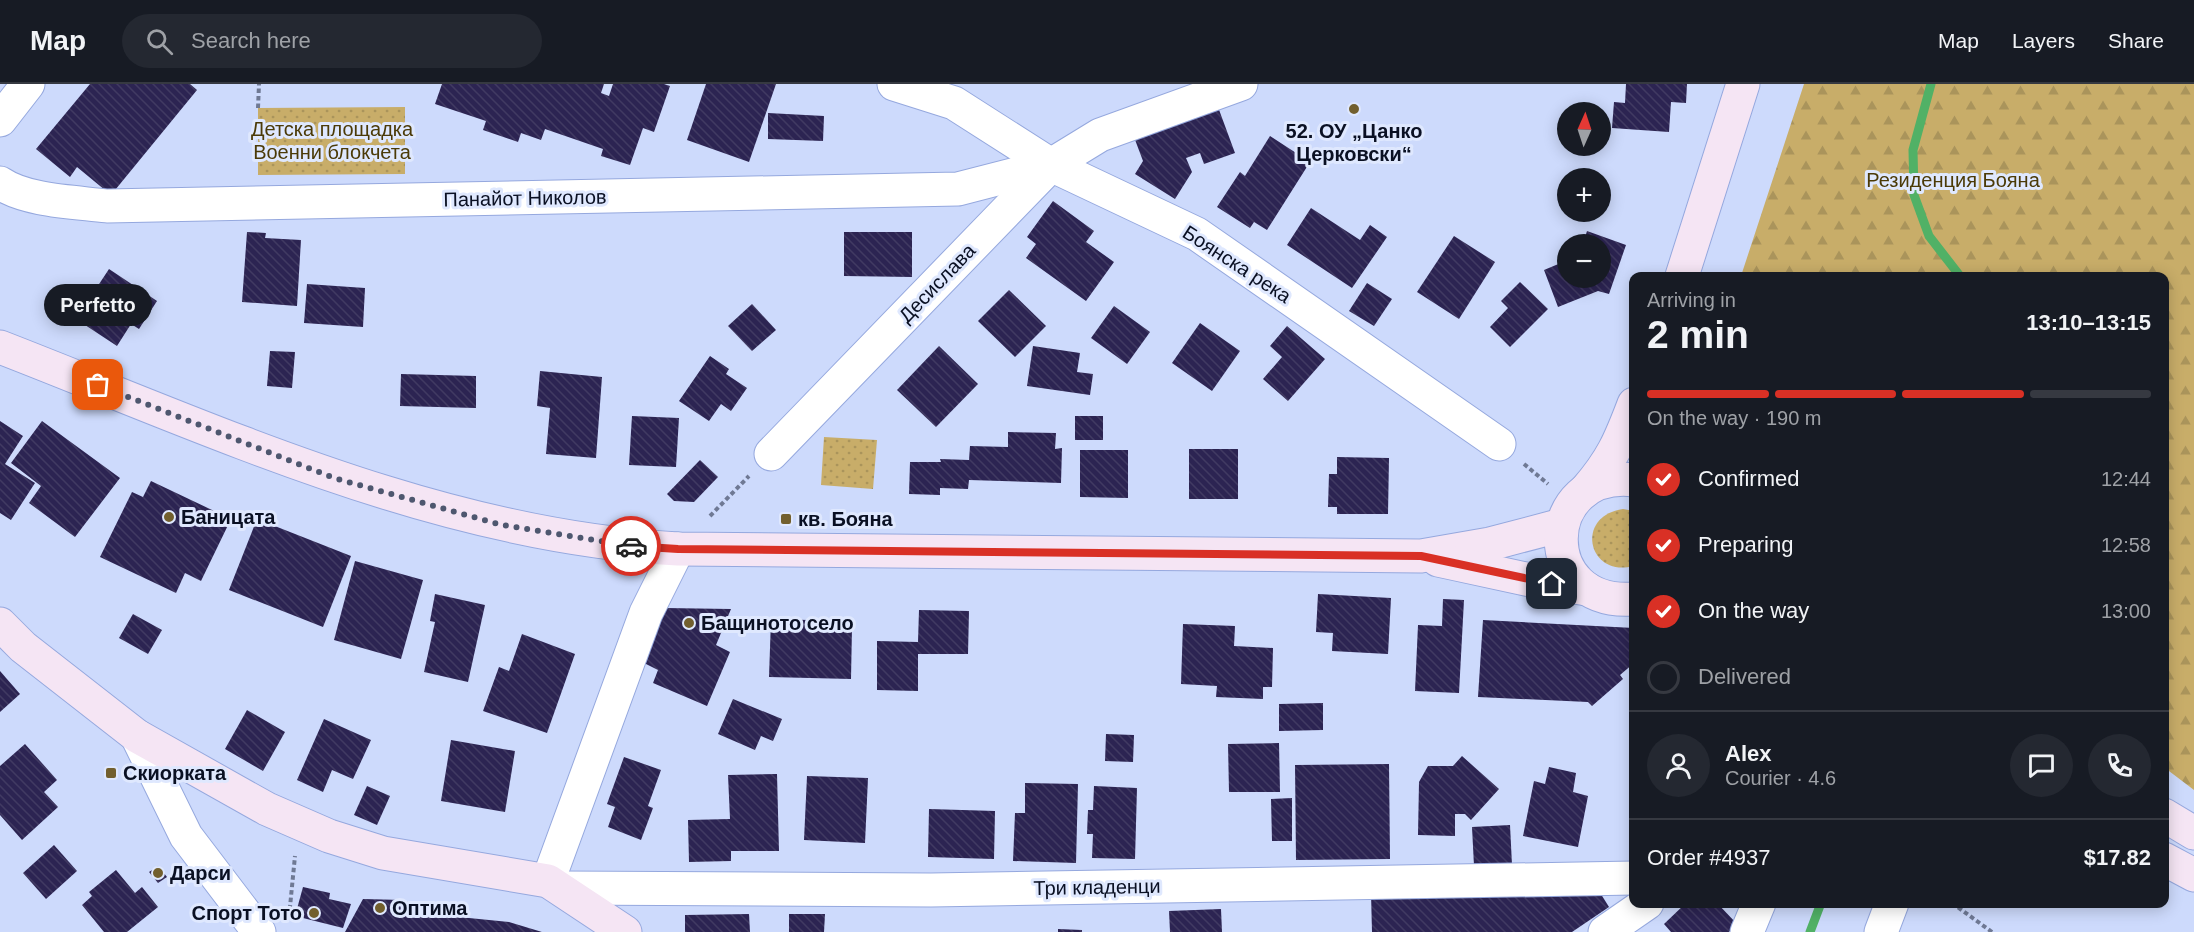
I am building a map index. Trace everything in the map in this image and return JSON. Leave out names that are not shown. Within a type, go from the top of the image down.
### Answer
[{"type":"main road","points":[[1683,272],[1743,84]]},
{"type":"main road","points":[[0,347],[334,478],[502,525],[637,547],[1421,556],[1490,544],[1562,525]]},
{"type":"main road","points":[[1629,417],[1619,443],[1604,468],[1572,504],[1562,525],[1561,542],[1564,560],[1571,573],[1587,589],[1601,597],[1618,600],[1629,599]]},
{"type":"main road","points":[[1586,490],[1605,481],[1620,478],[1629,479]]},
{"type":"main road","points":[[1421,556],[1535,581],[1587,589]]},
{"type":"main road","points":[[0,624],[23,647],[137,736],[267,809],[329,836],[383,853],[554,885],[625,932]]},
{"type":"main road","points":[[2169,818],[2194,833]]},
{"type":"main road","points":[[2169,862],[2194,875]]},
{"type":"street","points":[[0,120],[28,84]]},
{"type":"street","name":"Боянска река","points":[[894,84],[958,94],[1051,165],[1197,234],[1499,444]]},
{"type":"street","name":"Десислава","points":[[771,454],[1051,165],[1100,135],[1240,84]]},
{"type":"street","name":"Панайот Николов","points":[[0,183],[34,196],[107,206],[958,189],[1051,165]]},
{"type":"street","points":[[554,885],[646,613],[678,549]]},
{"type":"street","points":[[137,736],[186,836],[259,932]]},
{"type":"street","name":"Три кладенци","points":[[554,885],[931,890],[1629,878]]},
{"type":"street","points":[[1605,932],[1640,908]]},
{"type":"street","points":[[1747,932],[1757,908]]},
{"type":"street","points":[[1881,932],[1890,908]]},
{"type":"path","points":[[258,108],[259,84]]},
{"type":"path","points":[[1499,444],[1550,486]]},
{"type":"path","points":[[678,549],[771,454]]},
{"type":"path","points":[[290,903],[292,877]]},
{"type":"path","points":[[1959,908],[1992,932]]},
{"type":"green space","name":"Резиденция Бояна","points":[[1804,84],[2194,84],[2194,790],[2169,771],[2169,272],[1742,272]]},
{"type":"green space","name":"Детска площадка Военни блокчета","points":[[405,107],[405,174],[258,175],[258,108]]},
{"type":"green space","points":[[824,437],[877,440],[873,489],[821,485]]},
{"type":"green space","points":[[1623,509],[1629,510],[1629,566],[1618,567],[1606,563],[1597,555],[1593,545],[1593,533],[1598,523],[1608,514]]},
{"type":"building","points":[[90,84],[190,84],[197,90],[111,195],[77,167],[70,177],[36,149]]},
{"type":"building","points":[[442,84],[604,84],[601,93],[609,96],[613,84],[670,86],[654,132],[643,128],[630,165],[601,156],[603,149],[545,129],[541,140],[521,133],[518,142],[483,130],[486,121],[435,104]]},
{"type":"building","points":[[706,84],[776,84],[749,162],[687,140]]},
{"type":"building","points":[[1626,84],[1687,84],[1686,103],[1671,102],[1669,132],[1612,128],[1614,102],[1625,103]]},
{"type":"building","points":[[1218,107],[1235,153],[1204,164],[1200,153],[1186,158],[1192,172],[1175,199],[1135,174],[1143,161],[1134,137]]},
{"type":"building","points":[[768,113],[824,116],[823,141],[768,139]]},
{"type":"building","points":[[1270,136],[1310,162],[1267,230],[1254,222],[1250,228],[1217,207],[1240,172],[1245,176]]},
{"type":"building","points":[[1053,201],[1094,231],[1086,242],[1114,262],[1086,301],[1026,258],[1036,244],[1027,237]]},
{"type":"building","points":[[1311,208],[1360,240],[1370,225],[1387,237],[1352,288],[1287,245]]},
{"type":"building","points":[[247,232],[266,233],[265,238],[301,240],[297,306],[242,302]]},
{"type":"building","points":[[844,232],[912,232],[912,277],[844,276]]},
{"type":"building","points":[[1454,236],[1495,262],[1459,319],[1417,292]]},
{"type":"building","points":[[1611,240],[1626,245],[1609,294],[1598,291],[1558,307],[1544,270],[1557,265],[1557,288],[1611,288]]},
{"type":"building","points":[[109,269],[157,301],[139,329],[131,324],[117,346],[76,319]]},
{"type":"building","points":[[1520,282],[1548,309],[1510,347],[1490,327],[1508,308],[1501,301]]},
{"type":"building","points":[[1367,283],[1392,299],[1374,326],[1349,311]]},
{"type":"building","points":[[307,284],[365,288],[363,327],[304,323]]},
{"type":"building","points":[[1009,290],[1046,326],[1015,357],[978,321]]},
{"type":"building","points":[[752,304],[776,330],[752,351],[728,326]]},
{"type":"building","points":[[1114,306],[1150,332],[1127,364],[1091,338]]},
{"type":"building","points":[[1200,323],[1240,351],[1212,391],[1172,363]]},
{"type":"building","points":[[1287,326],[1325,359],[1288,401],[1263,379],[1282,357],[1270,346]]},
{"type":"building","points":[[939,346],[978,384],[936,427],[897,390]]},
{"type":"building","points":[[1033,346],[1080,353],[1077,372],[1093,374],[1090,395],[1027,386]]},
{"type":"building","points":[[270,351],[295,352],[292,388],[267,386]]},
{"type":"building","points":[[710,356],[729,369],[726,374],[747,388],[731,411],[721,404],[709,421],[679,401]]},
{"type":"building","points":[[540,371],[602,377],[596,458],[546,454],[550,408],[537,406]]},
{"type":"building","points":[[401,374],[476,376],[476,408],[400,406]]},
{"type":"building","points":[[632,416],[679,418],[676,467],[629,465]]},
{"type":"building","points":[[1075,416],[1103,416],[1103,440],[1075,440]]},
{"type":"building","points":[[0,421],[23,436],[5,464],[35,483],[11,520],[0,513]]},
{"type":"building","points":[[42,421],[120,478],[75,537],[29,503],[41,486],[11,463]]},
{"type":"building","points":[[1008,432],[1056,433],[1055,449],[1062,448],[1061,483],[969,480],[968,489],[940,488],[940,495],[909,494],[910,462],[941,462],[940,459],[969,460],[970,446],[1008,447]]},
{"type":"building","points":[[1189,449],[1238,449],[1238,499],[1189,499]]},
{"type":"building","points":[[1080,450],[1128,450],[1128,498],[1080,497]]},
{"type":"building","points":[[1337,457],[1389,458],[1388,514],[1337,514],[1337,507],[1328,507],[1329,474],[1337,474]]},
{"type":"building","points":[[700,460],[718,477],[694,502],[674,501],[667,494]]},
{"type":"building","points":[[151,481],[231,519],[201,581],[185,573],[176,593],[100,557],[132,492],[143,497]]},
{"type":"building","points":[[257,519],[351,556],[323,627],[229,590]]},
{"type":"building","points":[[355,561],[423,580],[401,659],[334,640]]},
{"type":"building","points":[[435,594],[485,605],[468,682],[424,672],[435,622],[430,621]]},
{"type":"building","points":[[1318,594],[1391,598],[1388,654],[1332,651],[1333,633],[1316,632]]},
{"type":"building","points":[[1443,599],[1464,600],[1459,693],[1415,691],[1418,625],[1442,626]]},
{"type":"building","points":[[665,608],[731,609],[716,645],[730,652],[707,706],[653,683],[658,670],[642,662]]},
{"type":"building","points":[[919,610],[969,611],[968,654],[918,654],[918,691],[877,690],[877,641],[918,642]]},
{"type":"building","points":[[133,614],[162,630],[148,654],[119,638]]},
{"type":"building","points":[[771,619],[809,620],[808,626],[852,627],[851,679],[769,677]]},
{"type":"building","points":[[1483,620],[1629,628],[1629,667],[1620,675],[1623,679],[1592,706],[1588,702],[1478,697]]},
{"type":"building","points":[[1183,624],[1235,626],[1234,646],[1273,648],[1272,687],[1263,687],[1263,699],[1216,697],[1217,686],[1181,684]]},
{"type":"building","points":[[522,634],[575,654],[547,733],[483,711],[499,667],[509,671]]},
{"type":"building","points":[[0,671],[20,694],[0,712]]},
{"type":"building","points":[[733,699],[782,719],[773,741],[761,736],[755,750],[718,734]]},
{"type":"building","points":[[1323,703],[1323,730],[1279,731],[1279,704]]},
{"type":"building","points":[[247,710],[285,732],[263,771],[225,749]]},
{"type":"building","points":[[324,719],[371,740],[353,779],[332,770],[323,792],[297,780]]},
{"type":"building","points":[[1106,734],[1134,735],[1133,762],[1105,761]]},
{"type":"building","points":[[451,740],[515,751],[505,812],[441,801]]},
{"type":"building","points":[[1279,743],[1280,792],[1229,792],[1228,744]]},
{"type":"building","points":[[25,744],[57,780],[44,792],[58,807],[22,840],[0,815],[0,766]]},
{"type":"building","points":[[1462,756],[1499,789],[1471,820],[1465,814],[1455,814],[1455,836],[1418,835],[1419,782],[1428,766],[1453,766]]},
{"type":"building","points":[[624,757],[661,770],[648,806],[653,808],[641,840],[608,827],[615,807],[607,804]]},
{"type":"building","points":[[1389,764],[1390,859],[1296,860],[1295,765]]},
{"type":"building","points":[[1549,767],[1576,773],[1573,792],[1588,796],[1578,847],[1523,836],[1534,781],[1545,784]]},
{"type":"building","points":[[777,774],[779,851],[731,851],[731,861],[689,862],[688,820],[730,819],[728,775]]},
{"type":"building","points":[[807,776],[868,778],[865,843],[804,840]]},
{"type":"building","points":[[1025,783],[1078,784],[1076,863],[1013,861],[1015,813],[1025,813]]},
{"type":"building","points":[[367,786],[390,796],[377,825],[354,815]]},
{"type":"building","points":[[1094,786],[1137,788],[1135,859],[1092,858],[1093,834],[1087,834],[1088,810],[1093,810]]},
{"type":"building","points":[[1292,798],[1292,841],[1272,841],[1271,799]]},
{"type":"building","points":[[929,809],[995,811],[994,859],[928,857]]},
{"type":"building","points":[[1510,825],[1512,865],[1474,866],[1472,827]]},
{"type":"building","points":[[54,845],[77,871],[46,899],[23,873]]},
{"type":"building","points":[[158,866],[167,877],[158,883],[149,872]]},
{"type":"building","points":[[116,870],[135,893],[142,887],[158,907],[127,932],[104,932],[82,905],[92,896],[89,892]]},
{"type":"building","points":[[1594,883],[1609,907],[1572,932],[1372,932],[1371,893]]},
{"type":"building","points":[[303,887],[330,893],[329,899],[351,904],[343,928],[295,916]]},
{"type":"building","points":[[363,899],[403,900],[449,916],[509,922],[542,932],[345,932]]},
{"type":"building","points":[[1681,908],[1722,908],[1737,924],[1729,932],[1671,932],[1664,924]]},
{"type":"building","points":[[1221,909],[1222,932],[1170,932],[1169,911]]},
{"type":"building","points":[[749,914],[750,932],[685,932],[685,915]]},
{"type":"building","points":[[789,914],[825,914],[824,932],[789,932]]},
{"type":"building","points":[[1058,929],[1082,930],[1082,932],[1058,932]]},
{"type":"waterway","points":[[1931,84],[1913,150],[1914,195],[1929,236],[1957,272]]},
{"type":"waterway","points":[[1810,932],[1819,908]]},
{"type":"way so far","points":[[98,385],[334,478],[502,525],[631,546]]},
{"type":"place","name":"52. ОУ „Цанко Церковски“","points":[[1354,109]]},
{"type":"place","name":"Perfetto","points":[[98,385]]},
{"type":"place","name":"Баницата","points":[[169,517]]},
{"type":"place","name":"кв. Бояна","points":[[786,519]]},
{"type":"place","name":"Бащиното село","points":[[689,623]]},
{"type":"place","name":"Скиорката","points":[[111,773]]},
{"type":"place","name":"Дарси","points":[[158,873]]},
{"type":"place","name":"Оптима","points":[[380,908]]},
{"type":"place","name":"Спорт Тото","points":[[314,913]]},
{"type":"route","points":[[631,546],[678,549],[1421,556],[1552,584]]}]
